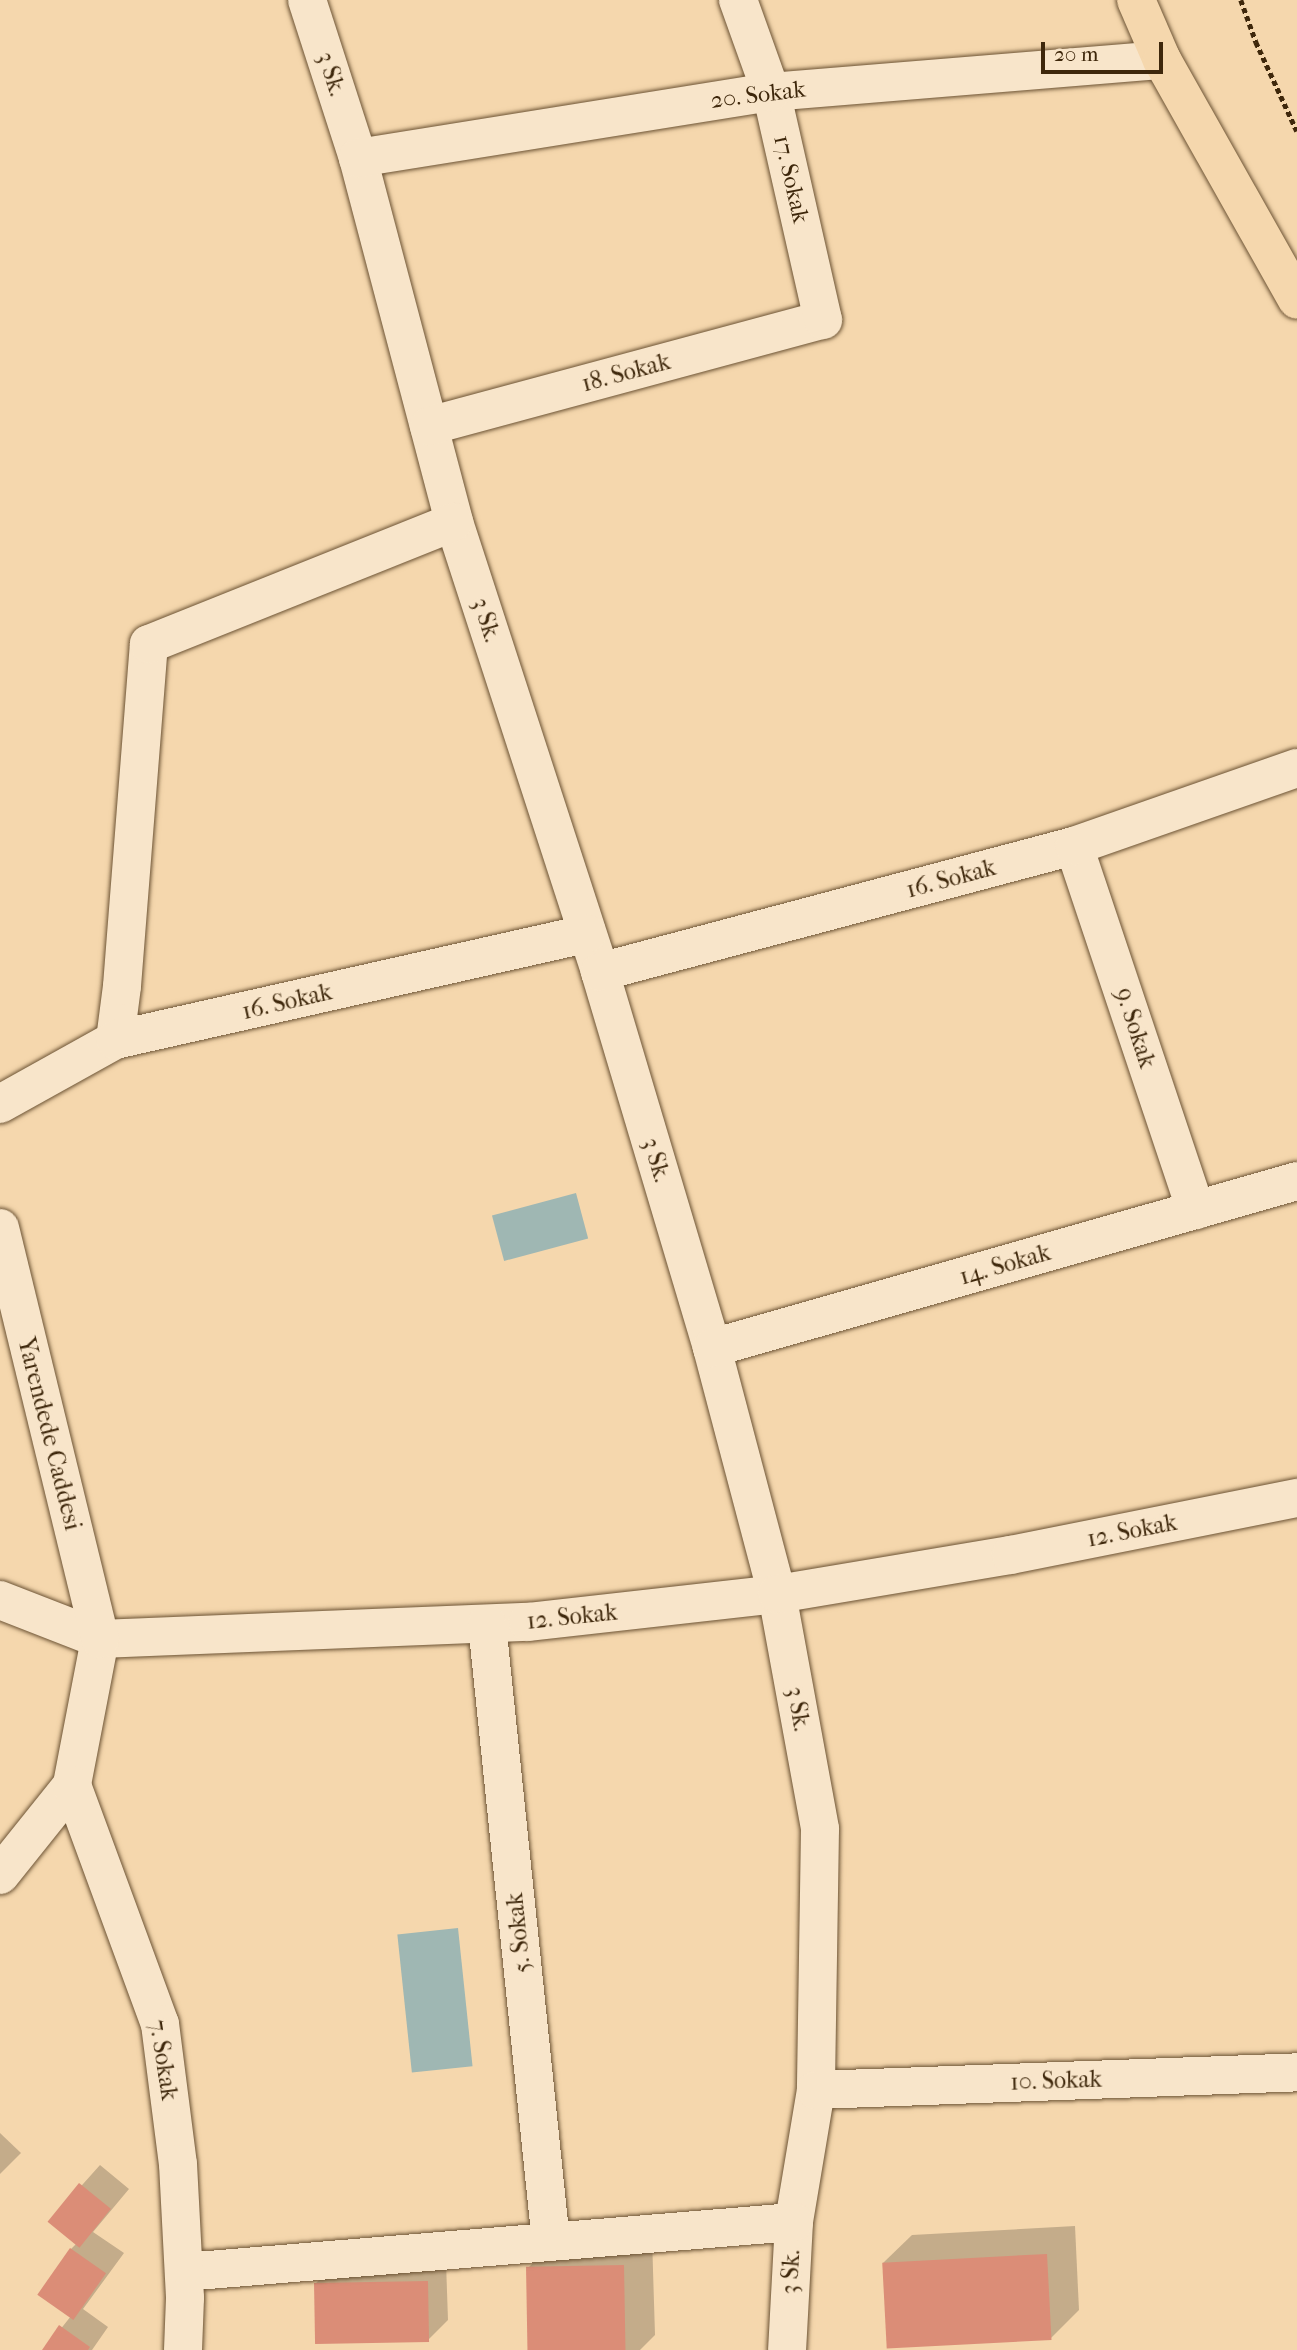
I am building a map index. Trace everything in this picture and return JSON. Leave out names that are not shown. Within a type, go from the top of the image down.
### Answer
[{"type":"main road","points":[[1136,0],[1162,60],[1297,300]]},
{"type":"street","name":"3 Sk.","points":[[307,0],[358,158],[454,522],[600,972],[712,1348],[777,1594],[820,1829],[816,2090],[794,2221],[787,2350]]},
{"type":"street","name":"17. Sokak","points":[[737,0],[771,92],[823,320]]},
{"type":"street","name":"20. Sokak","points":[[358,158],[771,92],[1162,60]]},
{"type":"street","name":"18. Sokak","points":[[429,426],[823,320]]},
{"type":"street","points":[[115,1040],[122,986],[149,644],[454,522]]},
{"type":"street","name":"16. Sokak","points":[[600,972],[1074,846],[1297,768]]},
{"type":"street","name":"9. Sokak","points":[[1074,846],[1196,1210]]},
{"type":"street","name":"16. Sokak","points":[[0,1104],[115,1040],[587,934]]},
{"type":"street","name":"14. Sokak","points":[[712,1348],[1297,1181]]},
{"type":"street","name":"Yarendede Caddesi","points":[[0,1228],[100,1639]]},
{"type":"street","name":"12. Sokak","points":[[100,1639],[528,1622],[777,1594],[1011,1555],[1297,1498]]},
{"type":"street","points":[[0,1600],[100,1639],[72,1785],[0,1875]]},
{"type":"street","name":"5. Sokak","points":[[487,1624],[551,2242]]},
{"type":"street","name":"7. Sokak","points":[[72,1785],[160,2024],[178,2164],[184,2272],[183,2350]]},
{"type":"street","name":"10. Sokak","points":[[816,2090],[1297,2072]]},
{"type":"street","points":[[184,2272],[794,2221]]},
{"type":"path","points":[[1241,0],[1297,131]]},
{"type":"water","points":[[576,1193],[588,1238],[504,1261],[492,1216]]},
{"type":"water","points":[[458,1928],[473,2066],[412,2073],[397,1934]]},
{"type":"building","points":[[79,2183],[111,2209],[79,2248],[48,2222]]},
{"type":"building","points":[[70,2248],[106,2273],[73,2320],[37,2295]]},
{"type":"building","points":[[1047,2254],[1052,2340],[887,2349],[882,2263]]},
{"type":"building","points":[[624,2265],[625,2350],[527,2350],[526,2267]]},
{"type":"building","points":[[428,2281],[429,2342],[315,2344],[314,2283]]},
{"type":"building","points":[[59,2325],[90,2347],[88,2350],[42,2350]]}]
